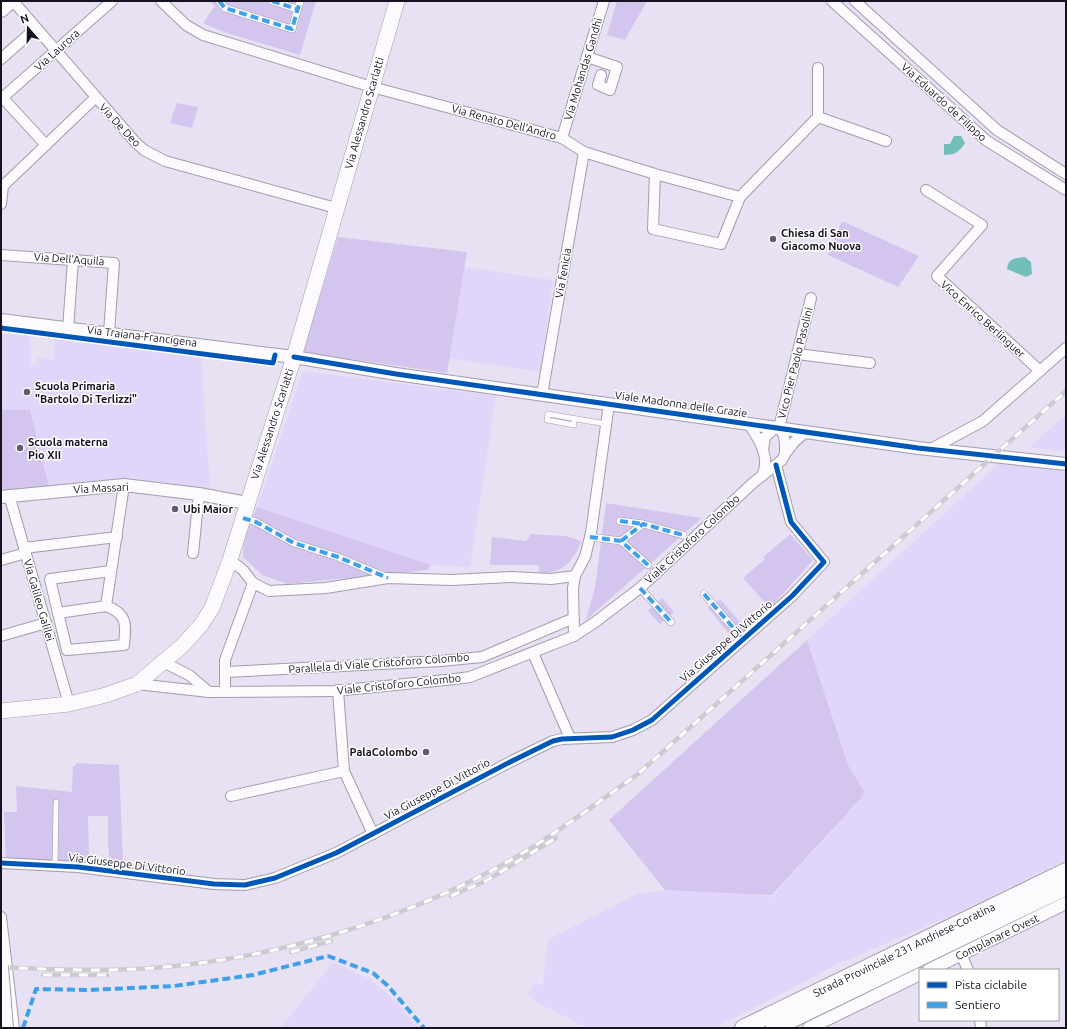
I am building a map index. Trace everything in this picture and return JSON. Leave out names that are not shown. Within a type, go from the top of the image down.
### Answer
[{"type":"highway","name":"Strada Provinciale 231 Andriese-Coratina","points":[[743,1028],[1066,871]]},
{"type":"highway","name":"Strada Provinciale 231 Andriese-Coratina","points":[[774,1028],[1066,887]]},
{"type":"main road","points":[[1,10],[12,1]]},
{"type":"main road","name":"Via Alessandro Scarlatti","points":[[1,711],[69,704],[106,695],[137,684],[182,646],[201,625],[212,608],[230,560],[294,357],[397,1]]},
{"type":"main road","points":[[1,967],[6,1028]]},
{"type":"street","name":"Via De Deo","points":[[12,1],[96,98],[144,150],[165,161],[336,208]]},
{"type":"street","name":"Via Laurora","points":[[2,98],[112,1]]},
{"type":"street","name":"Via Renato Dell'Andro","points":[[161,1],[186,25],[204,34],[372,87],[562,138],[584,152],[655,174],[740,197]]},
{"type":"street","points":[[219,1],[292,28],[300,1]]},
{"type":"street","points":[[272,1],[297,9]]},
{"type":"street","name":"Via Mohandas Gandhi","points":[[562,138],[604,1]]},
{"type":"street","name":"Via Eduardo de Filippo","points":[[832,1],[987,141],[1066,190]]},
{"type":"street","name":"Via Eduardo de Filippo","points":[[855,1],[997,130],[1066,174]]},
{"type":"street","points":[[1,59],[36,28]]},
{"type":"street","points":[[587,57],[617,67],[610,90],[598,85],[601,76]]},
{"type":"street","points":[[655,174],[653,228],[721,244],[740,197],[818,117],[818,68]]},
{"type":"street","points":[[2,98],[46,145]]},
{"type":"street","points":[[1,204],[2,186],[96,98]]},
{"type":"street","points":[[818,117],[886,142]]},
{"type":"street","name":"Via fenicia","points":[[542,395],[584,152]]},
{"type":"street","name":"Vico Enrico Berlinguer","points":[[926,190],[982,225],[937,276],[1040,370]]},
{"type":"street","name":"Via Dell'Aquila","points":[[1,255],[114,262],[109,333]]},
{"type":"street","points":[[68,329],[74,260]]},
{"type":"street","name":"Vico Pier Paolo Pasolini","points":[[777,428],[811,298]]},
{"type":"street","name":"Viale Madonna delle Grazie","points":[[1,320],[294,357],[396,374],[930,449],[1066,464]]},
{"type":"street","points":[[930,449],[983,421],[1066,348]]},
{"type":"street","points":[[797,354],[870,363]]},
{"type":"street","points":[[574,636],[575,576],[585,557],[590,538],[609,404]]},
{"type":"street","points":[[749,424],[763,450],[766,465],[762,476]]},
{"type":"street","points":[[763,450],[765,437],[777,428],[783,433],[785,454]]},
{"type":"street","name":"Viale Cristoforo Colombo","points":[[137,684],[209,692],[338,690],[470,677],[574,636],[594,623],[640,588],[762,476],[782,460],[795,441],[806,432]]},
{"type":"street","name":"Via Giuseppe Di Vittorio","points":[[1,863],[55,866],[214,884],[245,886],[275,878],[336,854],[512,760],[554,741],[570,738],[612,737],[652,720],[792,596],[824,562],[791,522],[776,465]]},
{"type":"street","points":[[106,606],[124,485]]},
{"type":"street","name":"Via Massari","points":[[5,496],[124,485],[199,494],[247,503]]},
{"type":"street","points":[[193,553],[199,494]]},
{"type":"street","name":"Via Galileo Galilei","points":[[5,496],[25,551],[69,704]]},
{"type":"street","points":[[243,518],[256,522],[294,543],[338,557],[388,578]]},
{"type":"street","points":[[620,521],[643,524],[683,535]]},
{"type":"street","points":[[621,541],[643,524]]},
{"type":"street","points":[[1,560],[25,551],[117,537]]},
{"type":"street","points":[[590,538],[621,541],[648,565]]},
{"type":"street","points":[[230,560],[243,570],[253,583],[269,591],[304,590],[388,578],[452,580],[510,577],[551,579],[575,576]]},
{"type":"street","points":[[33,578],[50,579],[111,571]]},
{"type":"street","points":[[50,579],[58,613],[67,650],[124,645],[126,623],[115,609],[106,606],[58,613]]},
{"type":"street","points":[[225,692],[226,660],[253,583]]},
{"type":"street","points":[[640,588],[671,622]]},
{"type":"street","points":[[704,594],[744,639]]},
{"type":"street","name":"Parallela di Viale Cristoforo Colombo","points":[[225,672],[441,661],[482,657],[574,618]]},
{"type":"street","points":[[1,636],[46,623]]},
{"type":"street","points":[[533,653],[570,738]]},
{"type":"street","points":[[163,662],[189,675],[209,692]]},
{"type":"street","points":[[338,690],[344,771],[373,834]]},
{"type":"street","points":[[231,796],[344,771]]},
{"type":"street","name":"Complanare Ovest","points":[[931,969],[1066,903]]},
{"type":"street","points":[[1,917],[14,1028]]},
{"type":"street","points":[[962,954],[968,969]]},
{"type":"street","points":[[809,1028],[919,974]]},
{"type":"lane","points":[[574,419],[574,425],[547,420],[548,414],[606,424]]},
{"type":"lane","points":[[55,866],[56,802]]},
{"type":"shaded area","points":[[209,1],[316,1],[300,55],[224,32],[203,23],[215,6]]},
{"type":"shaded area","points":[[617,1],[647,1],[625,40],[607,35]]},
{"type":"shaded area","points":[[177,103],[198,107],[192,128],[170,123]]},
{"type":"shaded area","points":[[954,136],[961,136],[965,143],[961,149],[956,152],[944,155],[944,144],[950,144]]},
{"type":"shaded area","points":[[842,221],[919,256],[898,287],[828,255]]},
{"type":"shaded area","points":[[338,237],[467,252],[447,373],[303,352]]},
{"type":"shaded area","points":[[1025,257],[1031,262],[1032,274],[1026,277],[1007,269],[1011,261],[1016,258]]},
{"type":"shaded area","points":[[464,267],[553,280],[541,372],[449,358]]},
{"type":"shaded area","points":[[1,333],[30,335],[31,364],[37,364],[37,357],[54,360],[55,337],[201,357],[210,489],[130,478],[54,485],[49,486],[49,488],[1,493]]},
{"type":"shaded area","points":[[303,371],[496,396],[470,567],[431,565],[257,507]]},
{"type":"shaded area","name":"Scuola materna Pio XII","points":[[1,410],[30,410],[49,488],[1,493]]},
{"type":"shaded area","points":[[1066,415],[1066,452],[1029,447]]},
{"type":"shaded area","points":[[1008,460],[1066,471],[1066,860],[946,918],[838,964],[715,1028],[588,1028],[534,1001],[535,1000],[528,995],[534,982],[543,986],[546,952],[549,939],[637,894],[665,890],[744,893],[772,897],[862,797],[864,791],[848,765],[807,640],[998,464]]},
{"type":"shaded area","points":[[606,503],[702,518],[586,620],[595,588]]},
{"type":"shaded area","points":[[257,507],[431,565],[428,570],[288,584],[262,575],[243,557],[245,538]]},
{"type":"shaded area","points":[[531,534],[566,536],[581,541],[571,560],[566,565],[554,572],[539,573],[539,565],[490,565],[492,537],[526,541]]},
{"type":"shaded area","points":[[790,534],[813,560],[770,608],[743,578],[765,559],[763,557]]},
{"type":"shaded area","points":[[662,598],[674,612],[660,624],[648,611]]},
{"type":"shaded area","points":[[720,599],[746,629],[733,639],[708,608]]},
{"type":"shaded area","points":[[807,640],[848,765],[864,791],[862,797],[772,895],[665,890],[609,820]]},
{"type":"shaded area","points":[[76,763],[119,765],[123,862],[110,863],[108,846],[108,816],[88,816],[89,861],[6,860],[4,812],[17,812],[16,786],[72,792],[73,766],[75,766]]},
{"type":"shaded area","points":[[333,963],[370,979],[396,1001],[418,1028],[280,1028]]},
{"type":"railway","points":[[1,967],[62,970],[124,970],[165,967],[247,955],[288,947],[368,923],[446,893],[483,875],[562,828],[638,774],[1066,391]]},
{"type":"railway","points":[[451,896],[486,881],[556,838]]},
{"type":"railway","points":[[291,952],[331,941]]},
{"type":"railway","points":[[43,975],[107,975]]},
{"type":"marked path","points":[[219,1],[225,8],[292,29],[300,1]]},
{"type":"marked path","points":[[272,1],[297,9]]},
{"type":"marked path","points":[[243,518],[256,522],[294,543],[338,557],[388,578]]},
{"type":"marked path","points":[[620,521],[643,524]]},
{"type":"marked path","points":[[621,541],[643,524],[683,535]]},
{"type":"marked path","points":[[590,537],[621,541],[648,565]]},
{"type":"marked path","points":[[640,588],[671,622]]},
{"type":"marked path","points":[[704,594],[743,639]]},
{"type":"marked path","points":[[23,1028],[36,989],[89,990],[174,986],[253,975],[328,956],[373,973],[388,986],[424,1028]]},
{"type":"cycle path","name":"Via Traiana-Francigena","points":[[1,328],[273,363],[275,355]]},
{"type":"cycle path","points":[[294,357],[396,374],[918,448],[1066,464]]},
{"type":"cycle path","points":[[1,863],[78,867],[214,884],[245,885],[275,878],[336,853],[553,741],[562,739],[612,737],[633,730],[652,720],[792,596],[824,562],[791,522],[776,465]]},
{"type":"place","name":"Chiesa di San Giacomo Nuova","points":[[773,239]]},
{"type":"place","name":"Scuola Primaria \"Bartolo Di Terlizzi\"","points":[[27,392]]},
{"type":"place","name":"Scuola materna Pio XII","points":[[20,448]]},
{"type":"place","name":"Ubi Maior","points":[[175,509]]},
{"type":"place","name":"PalaColombo","points":[[426,752]]}]
